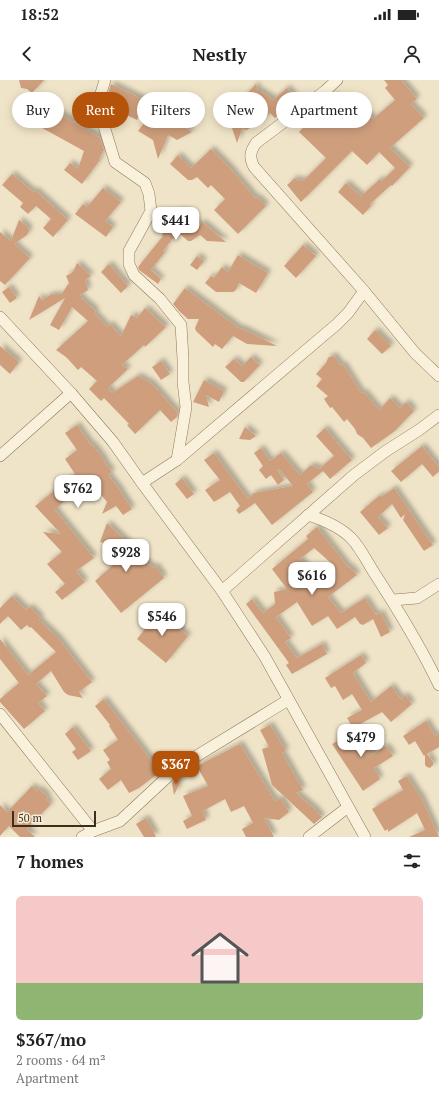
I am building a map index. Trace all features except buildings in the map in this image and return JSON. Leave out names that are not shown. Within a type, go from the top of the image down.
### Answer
[{"type":"street","points":[[105,80],[99,100],[98,114],[104,126],[114,162],[145,183],[149,194],[151,211],[129,250],[129,264],[134,275],[160,299],[181,324],[183,382],[186,407],[177,460]]},
{"type":"street","points":[[337,80],[325,91],[256,143],[250,151],[250,158],[254,167],[364,291],[415,353],[439,376]]},
{"type":"street","points":[[142,483],[177,460],[337,324],[364,291]]},
{"type":"street","points":[[0,317],[71,393],[113,442],[222,591],[265,657],[365,837]]},
{"type":"street","points":[[0,456],[71,393]]},
{"type":"street","points":[[222,591],[354,475],[439,415]]},
{"type":"street","points":[[308,515],[337,526],[352,539],[393,600],[425,656],[439,685]]},
{"type":"street","points":[[393,600],[417,598],[439,584]]},
{"type":"street","points":[[82,837],[93,831],[120,821],[176,768],[288,700]]},
{"type":"street","points":[[0,714],[93,831]]},
{"type":"street","points":[[309,837],[348,807]]}]
